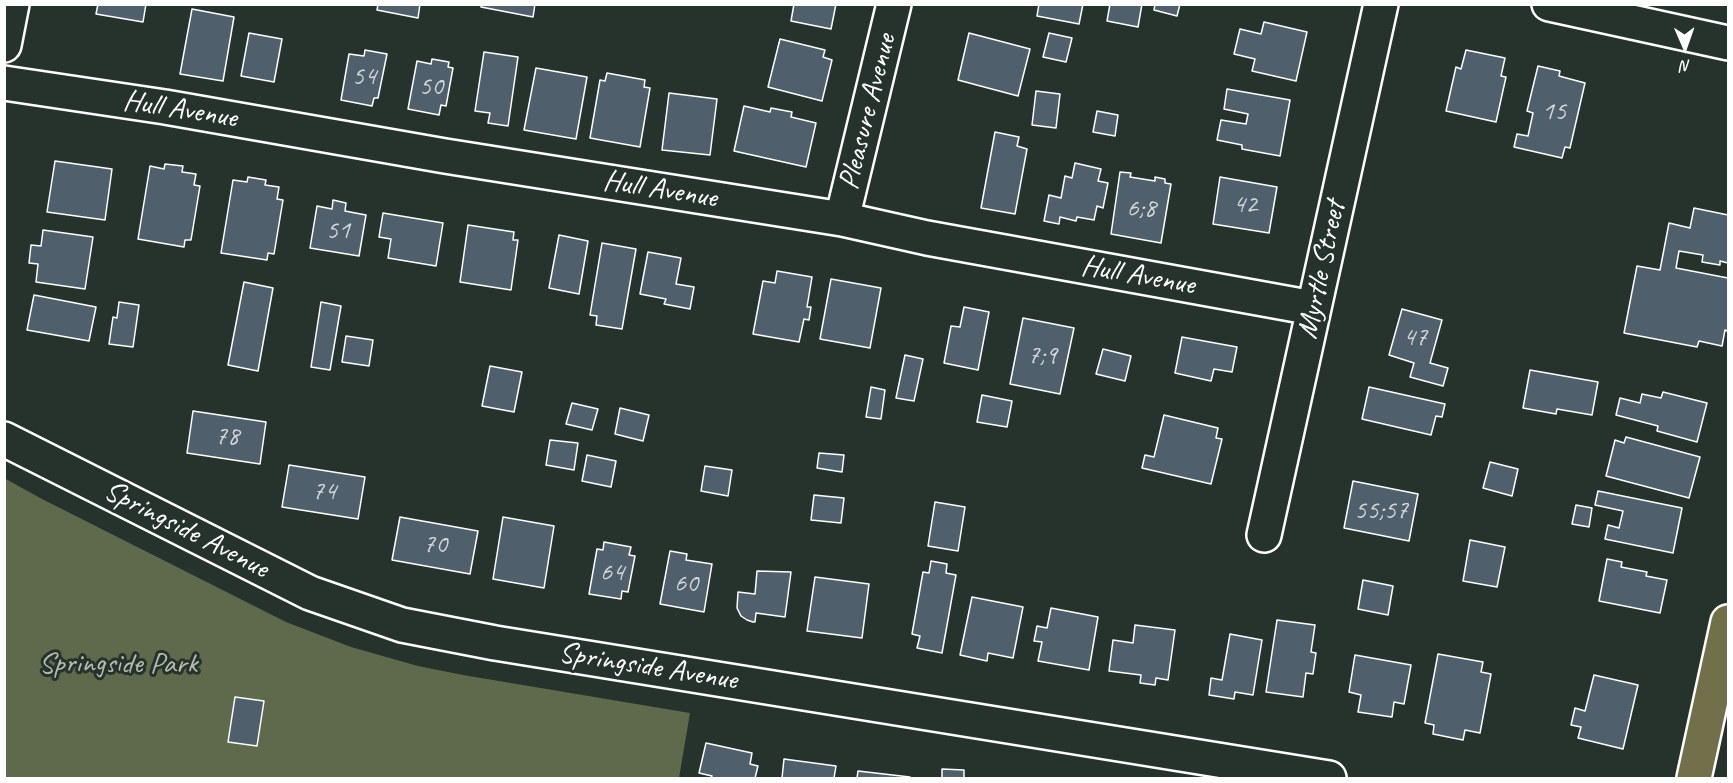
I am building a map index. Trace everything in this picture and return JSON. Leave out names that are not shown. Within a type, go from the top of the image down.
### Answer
[{"type":"main road","points":[[1694,778],[1728,630]]},
{"type":"street","points":[[4,45],[12,4]]},
{"type":"street","name":"Pleasure Avenue","points":[[842,219],[894,4]]},
{"type":"street","name":"Myrtle Street","points":[[1264,535],[1381,4]]},
{"type":"street","points":[[1549,4],[1728,43]]},
{"type":"street","name":"Hull Avenue","points":[[4,83],[165,107],[457,158],[842,219],[927,238],[1313,308]]},
{"type":"street","name":"Springside Avenue","points":[[4,439],[310,593],[402,625],[507,645],[1329,778]]},
{"type":"green space","name":"Springside Park","points":[[4,478],[286,622],[351,647],[418,666],[463,675],[690,713],[679,778],[5,778]]},
{"type":"building","points":[[98,4],[146,4],[143,22],[96,14]]},
{"type":"building","points":[[378,4],[420,4],[418,18],[377,10]]},
{"type":"building","points":[[481,4],[535,4],[533,17],[481,7]]},
{"type":"building","points":[[794,4],[836,4],[831,29],[791,21]]},
{"type":"building","points":[[1039,4],[1083,4],[1079,24],[1037,16]]},
{"type":"building","points":[[1110,4],[1142,4],[1138,27],[1107,21]]},
{"type":"building","points":[[1155,4],[1180,4],[1177,16],[1154,10]]},
{"type":"building","points":[[192,9],[234,17],[223,81],[180,74]]},
{"type":"building","points":[[1264,22],[1307,32],[1296,81],[1252,71],[1255,59],[1234,54],[1240,29],[1261,34]]},
{"type":"building","points":[[249,33],[282,39],[274,82],[241,76]]},
{"type":"building","points":[[969,33],[1030,49],[1018,96],[958,80]]},
{"type":"building","points":[[1049,33],[1072,38],[1066,62],[1043,57]]},
{"type":"building","points":[[780,39],[825,50],[823,57],[832,60],[822,101],[768,87]]},
{"type":"building","points":[[365,50],[387,54],[378,98],[374,98],[372,106],[341,100],[349,54],[364,56]]},
{"type":"building","points":[[1466,50],[1505,58],[1501,76],[1506,77],[1496,122],[1446,111],[1456,67],[1461,69]]},
{"type":"building","points":[[484,52],[518,57],[508,126],[488,123],[490,113],[475,111]]},
{"type":"building","points":[[432,59],[449,62],[448,67],[453,68],[446,106],[441,105],[439,115],[408,109],[417,61],[431,64]]},
{"type":"building","points":[[1538,66],[1560,71],[1559,76],[1585,83],[1570,148],[1565,147],[1562,158],[1514,147],[1517,134],[1528,136],[1533,113],[1527,111]]},
{"type":"building","points":[[536,68],[587,77],[576,139],[524,130]]},
{"type":"building","points":[[607,73],[645,80],[644,87],[650,88],[640,147],[590,138],[600,80],[605,81]]},
{"type":"building","points":[[1227,89],[1290,100],[1280,156],[1242,149],[1242,145],[1217,140],[1221,120],[1246,124],[1248,114],[1224,109]]},
{"type":"building","points":[[1036,91],[1060,94],[1056,128],[1032,125]]},
{"type":"building","points":[[669,93],[717,99],[710,155],[662,150]]},
{"type":"building","points":[[744,106],[770,112],[771,108],[792,112],[791,117],[816,123],[806,167],[734,151]]},
{"type":"building","points":[[1097,111],[1118,115],[1115,136],[1093,132]]},
{"type":"building","points":[[995,132],[1019,137],[1017,146],[1027,149],[1015,214],[981,208]]},
{"type":"building","points":[[55,161],[112,169],[105,220],[47,212]]},
{"type":"building","points":[[1075,163],[1101,169],[1098,181],[1108,183],[1103,208],[1097,206],[1094,220],[1077,217],[1076,221],[1060,217],[1059,224],[1044,221],[1049,195],[1061,198],[1065,176],[1072,178]]},
{"type":"building","points":[[165,164],[183,166],[182,172],[196,174],[194,185],[200,186],[191,240],[185,240],[184,247],[138,239],[150,166],[164,169]]},
{"type":"building","points":[[1120,172],[1131,173],[1130,177],[1155,181],[1155,177],[1165,179],[1165,183],[1171,184],[1161,243],[1111,234]]},
{"type":"building","points":[[248,177],[266,180],[265,185],[279,187],[277,199],[283,200],[274,254],[268,253],[267,260],[221,253],[233,180],[247,182]]},
{"type":"building","points":[[1220,177],[1277,187],[1269,233],[1213,224]]},
{"type":"building","points":[[333,200],[346,203],[345,211],[366,215],[359,256],[310,248],[317,206],[332,209]]},
{"type":"building","points":[[1694,208],[1728,215],[1728,263],[1720,261],[1720,265],[1702,262],[1703,255],[1679,251],[1676,268],[1728,278],[1728,331],[1725,330],[1722,346],[1699,341],[1697,347],[1624,333],[1637,266],[1660,270],[1669,223],[1690,228]]},
{"type":"building","points":[[383,213],[443,223],[436,266],[388,258],[391,239],[379,237]]},
{"type":"building","points":[[468,225],[514,232],[513,240],[518,240],[511,290],[460,282]]},
{"type":"building","points":[[43,230],[93,237],[85,289],[36,282],[38,264],[29,263],[31,245],[41,246]]},
{"type":"building","points":[[559,235],[588,241],[579,294],[549,288]]},
{"type":"building","points":[[602,243],[636,249],[622,329],[596,325],[597,316],[590,315]]},
{"type":"building","points":[[648,252],[681,258],[676,284],[694,287],[690,309],[664,304],[666,299],[640,294]]},
{"type":"building","points":[[777,271],[812,277],[807,307],[811,307],[809,320],[804,319],[799,342],[753,334],[763,281],[775,283]]},
{"type":"building","points":[[831,279],[881,288],[870,348],[820,339]]},
{"type":"building","points":[[244,282],[273,288],[258,371],[228,365]]},
{"type":"building","points":[[34,295],[96,307],[89,341],[27,330]]},
{"type":"building","points":[[119,302],[139,305],[133,347],[109,344],[113,317],[117,318]]},
{"type":"building","points":[[321,302],[341,306],[330,370],[311,367]]},
{"type":"building","points":[[964,307],[989,312],[978,370],[944,363],[951,326],[960,327]]},
{"type":"building","points":[[1402,309],[1442,320],[1430,363],[1448,368],[1443,386],[1410,377],[1414,363],[1389,355]]},
{"type":"building","points":[[1023,318],[1074,328],[1060,394],[1010,384]]},
{"type":"building","points":[[346,336],[373,340],[369,366],[342,362]]},
{"type":"building","points":[[1182,337],[1237,347],[1232,372],[1214,369],[1211,381],[1175,373]]},
{"type":"building","points":[[1103,349],[1131,356],[1125,381],[1096,374]]},
{"type":"building","points":[[905,355],[923,359],[914,401],[896,398]]},
{"type":"building","points":[[490,366],[522,372],[514,412],[482,406]]},
{"type":"building","points":[[1530,370],[1598,382],[1592,415],[1557,409],[1556,414],[1523,408]]},
{"type":"building","points":[[871,387],[885,390],[881,419],[866,417]]},
{"type":"building","points":[[1369,387],[1445,404],[1442,417],[1436,416],[1431,435],[1362,419]]},
{"type":"building","points":[[1663,392],[1707,403],[1697,442],[1657,431],[1658,426],[1616,415],[1620,398],[1640,403],[1642,394],[1661,398]]},
{"type":"building","points":[[982,395],[1012,401],[1007,427],[977,422]]},
{"type":"building","points":[[572,403],[598,409],[592,430],[566,424]]},
{"type":"building","points":[[620,408],[649,415],[643,441],[615,434]]},
{"type":"building","points":[[193,411],[266,422],[260,464],[187,453]]},
{"type":"building","points":[[1164,415],[1218,428],[1216,438],[1222,439],[1211,484],[1142,468],[1145,455],[1154,457]]},
{"type":"building","points":[[1626,437],[1700,457],[1689,498],[1606,476],[1615,440],[1624,443]]},
{"type":"building","points":[[550,440],[578,443],[574,470],[546,465]]},
{"type":"building","points":[[819,453],[844,455],[842,472],[817,468]]},
{"type":"building","points":[[587,455],[616,461],[611,487],[582,481]]},
{"type":"building","points":[[1490,462],[1518,469],[1512,496],[1483,488]]},
{"type":"building","points":[[289,465],[365,477],[358,519],[282,507]]},
{"type":"building","points":[[705,466],[732,470],[728,496],[701,491]]},
{"type":"building","points":[[1353,481],[1418,494],[1409,541],[1344,528]]},
{"type":"building","points":[[1598,491],[1682,508],[1673,553],[1605,539],[1608,525],[1619,528],[1623,511],[1595,505]]},
{"type":"building","points":[[814,495],[844,498],[841,523],[811,520]]},
{"type":"building","points":[[935,502],[965,507],[958,551],[928,546]]},
{"type":"building","points":[[1576,505],[1592,508],[1589,527],[1572,524]]},
{"type":"building","points":[[400,517],[478,531],[470,574],[392,560]]},
{"type":"building","points":[[503,517],[554,526],[544,588],[493,579]]},
{"type":"building","points":[[1470,540],[1505,547],[1497,587],[1463,581]]},
{"type":"building","points":[[604,542],[631,547],[629,555],[635,556],[628,592],[622,591],[621,599],[589,594],[597,549],[603,550]]},
{"type":"building","points":[[670,551],[687,554],[686,560],[712,564],[704,612],[660,604]]},
{"type":"building","points":[[1607,559],[1622,562],[1621,567],[1647,572],[1646,576],[1667,580],[1660,613],[1599,601]]},
{"type":"building","points":[[931,561],[947,564],[946,573],[956,575],[942,653],[917,648],[920,636],[912,634],[923,572],[929,573]]},
{"type":"building","points":[[757,571],[791,572],[785,617],[756,613],[755,622],[753,622],[741,616],[737,608],[738,592],[755,594]]},
{"type":"building","points":[[815,577],[869,584],[862,638],[807,631]]},
{"type":"building","points":[[1363,580],[1393,586],[1388,615],[1358,609]]},
{"type":"building","points":[[972,597],[1023,607],[1013,658],[988,653],[987,661],[960,655]]},
{"type":"building","points":[[1051,608],[1098,617],[1089,670],[1038,661],[1042,642],[1034,641],[1037,626],[1047,628]]},
{"type":"building","points":[[1277,620],[1315,625],[1311,652],[1316,653],[1313,674],[1306,673],[1303,697],[1266,692]]},
{"type":"building","points":[[1135,625],[1175,630],[1168,680],[1156,678],[1155,685],[1140,683],[1141,675],[1109,671],[1113,640],[1133,643]]},
{"type":"building","points":[[1230,634],[1262,640],[1253,695],[1235,692],[1234,699],[1209,695],[1211,678],[1222,680]]},
{"type":"building","points":[[1438,654],[1483,662],[1481,672],[1491,674],[1480,733],[1465,730],[1463,740],[1433,734],[1434,725],[1425,723]]},
{"type":"building","points":[[1355,655],[1411,665],[1404,704],[1394,702],[1392,717],[1358,712],[1361,695],[1349,692]]},
{"type":"building","points":[[1594,675],[1638,685],[1623,749],[1578,738],[1581,727],[1571,725],[1575,708],[1585,711]]},
{"type":"building","points":[[235,697],[264,701],[257,746],[228,742]]},
{"type":"building","points":[[706,743],[752,753],[750,764],[758,766],[755,778],[711,778],[712,776],[699,773]]},
{"type":"building","points":[[784,759],[836,766],[834,778],[782,778]]},
{"type":"building","points":[[942,769],[964,770],[964,778],[942,778]]},
{"type":"building","points":[[858,771],[910,777],[910,778],[857,778]]}]
